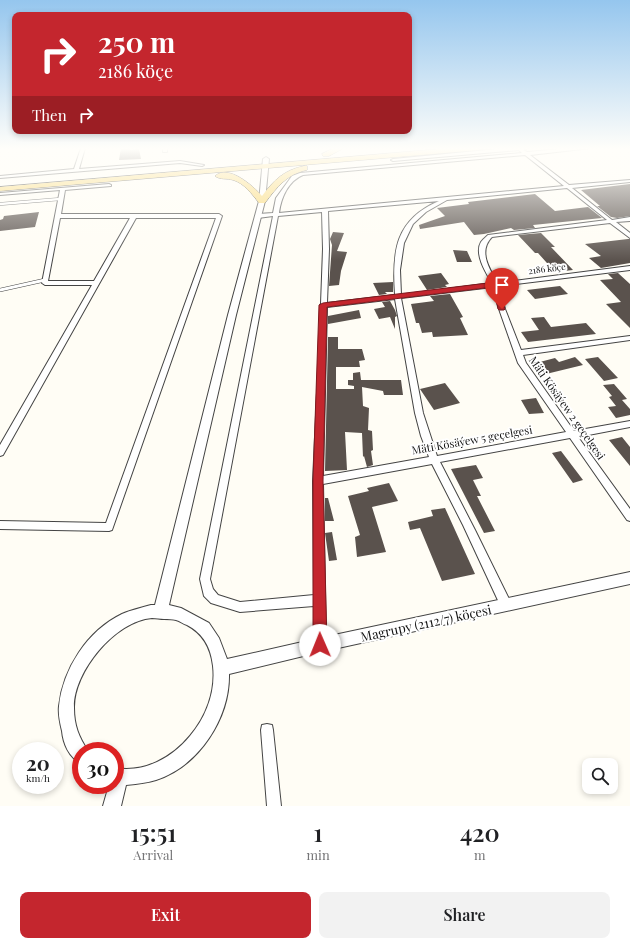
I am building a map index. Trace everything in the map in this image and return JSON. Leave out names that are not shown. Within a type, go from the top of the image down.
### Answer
[{"type":"main road","points":[[0,189],[39,186]]},
{"type":"main road","points":[[249,186],[262,201],[274,186]]},
{"type":"street","points":[[0,194],[101,186]]},
{"type":"street","points":[[161,610],[232,315],[262,201],[264,186]]},
{"type":"street","points":[[286,186],[279,198],[274,215],[259,302],[205,579],[208,592],[215,599],[240,607],[320,600]]},
{"type":"street","points":[[566,186],[630,236]]},
{"type":"street","points":[[258,216],[571,186]]},
{"type":"street","points":[[62,189],[45,283],[96,283]]},
{"type":"street","points":[[453,196],[430,206],[419,214],[407,227],[401,244],[398,263],[398,296],[406,332],[414,391],[424,436],[506,606]]},
{"type":"street","points":[[320,645],[318,481],[326,249],[325,210]]},
{"type":"street","points":[[0,525],[109,527],[218,216],[57,216]]},
{"type":"street","points":[[0,453],[134,216]]},
{"type":"street","name":"Mäti Kösäýew 2 geçelgesi","points":[[630,219],[490,236],[484,242],[482,249],[486,269],[496,284],[502,309],[522,363],[630,517]]},
{"type":"street","name":"2186 köçe","points":[[323,305],[630,268]]},
{"type":"street","points":[[518,353],[630,338]]},
{"type":"street","name":"Mäti Kösäýew 5 geçelgesi","points":[[318,481],[630,424]]},
{"type":"street","name":"Magrupy (2112/7) köçesi","points":[[222,668],[320,645],[630,578]]},
{"type":"street","points":[[73,742],[67,724],[68,696],[77,668],[93,644],[114,626],[137,614],[161,610],[183,614],[202,626],[216,644],[222,668],[220,694],[211,720],[195,744],[172,764],[146,775],[124,776]]},
{"type":"street","points":[[267,730],[274,806]]},
{"type":"street","points":[[112,806],[114,794]]},
{"type":"lane","points":[[0,204],[60,199]]},
{"type":"lane","points":[[0,290],[45,280]]},
{"type":"building","points":[[630,186],[630,216],[617,218],[611,217],[581,190]]},
{"type":"building","points":[[535,194],[555,211],[588,207],[602,218],[533,225],[535,228],[514,230],[511,228],[474,235],[464,222],[420,229],[419,225],[445,216],[437,208],[469,204],[468,202]]},
{"type":"building","points":[[39,212],[35,227],[0,231],[0,220],[3,219],[4,216]]},
{"type":"building","points":[[333,232],[344,233],[337,251],[347,252],[341,271],[339,285],[329,286],[332,245],[330,239]]},
{"type":"building","points":[[541,233],[555,247],[551,247],[573,270],[555,272],[538,253],[535,253],[518,235]]},
{"type":"building","points":[[630,239],[630,263],[601,268],[589,258],[601,256],[585,244]]},
{"type":"building","points":[[453,250],[467,251],[472,262],[457,262]]},
{"type":"building","points":[[441,273],[449,284],[445,285],[447,287],[427,290],[418,276]]},
{"type":"building","points":[[618,273],[630,284],[630,328],[606,304],[621,302],[600,280],[613,279],[608,274]]},
{"type":"building","points":[[393,282],[393,292],[385,292],[387,294],[379,295],[373,283]]},
{"type":"building","points":[[560,286],[568,294],[535,299],[527,290]]},
{"type":"building","points":[[450,294],[463,317],[460,318],[468,335],[433,337],[432,332],[422,333],[419,323],[416,323],[411,304],[434,301],[430,296]]},
{"type":"building","points":[[390,301],[397,316],[395,317],[395,329],[390,317],[379,319],[374,309],[385,307],[382,302]]},
{"type":"building","points":[[359,310],[361,318],[328,324],[328,316]]},
{"type":"building","points":[[544,317],[551,327],[586,323],[596,334],[528,342],[521,332],[539,330],[531,318]]},
{"type":"building","points":[[328,337],[338,337],[338,349],[362,349],[365,360],[359,361],[360,367],[336,367],[336,389],[354,389],[354,386],[348,385],[348,380],[353,380],[353,373],[360,372],[361,380],[401,380],[403,395],[384,395],[383,391],[362,387],[363,406],[369,408],[368,430],[372,431],[373,450],[371,451],[373,465],[367,467],[364,456],[363,457],[362,433],[345,432],[347,470],[325,471]]},
{"type":"building","points":[[575,357],[583,365],[546,374],[536,363],[555,358],[559,362]]},
{"type":"building","points":[[598,357],[618,378],[604,381],[585,359]]},
{"type":"building","points":[[445,383],[460,403],[434,410],[420,389]]},
{"type":"building","points":[[614,384],[627,399],[622,400],[630,409],[630,415],[616,418],[608,407],[616,406],[609,397],[612,396],[603,385]]},
{"type":"building","points":[[536,398],[544,413],[529,414],[521,400]]},
{"type":"building","points":[[622,437],[630,447],[630,466],[609,440]]},
{"type":"building","points":[[561,451],[583,480],[573,483],[552,453]]},
{"type":"building","points":[[476,465],[483,478],[473,480],[481,496],[477,496],[495,531],[484,533],[451,469]]},
{"type":"building","points":[[389,483],[398,501],[372,507],[386,552],[357,557],[355,537],[360,535],[348,496],[369,491],[367,488]]},
{"type":"building","points":[[325,498],[328,498],[334,521],[325,521]]},
{"type":"building","points":[[445,508],[475,574],[442,581],[420,528],[410,530],[408,522],[433,516],[431,510]]},
{"type":"building","points":[[332,532],[337,560],[329,561],[325,533]]},
{"type":"route","points":[[320,645],[318,481],[323,305],[366,301],[496,284],[502,309]]}]
